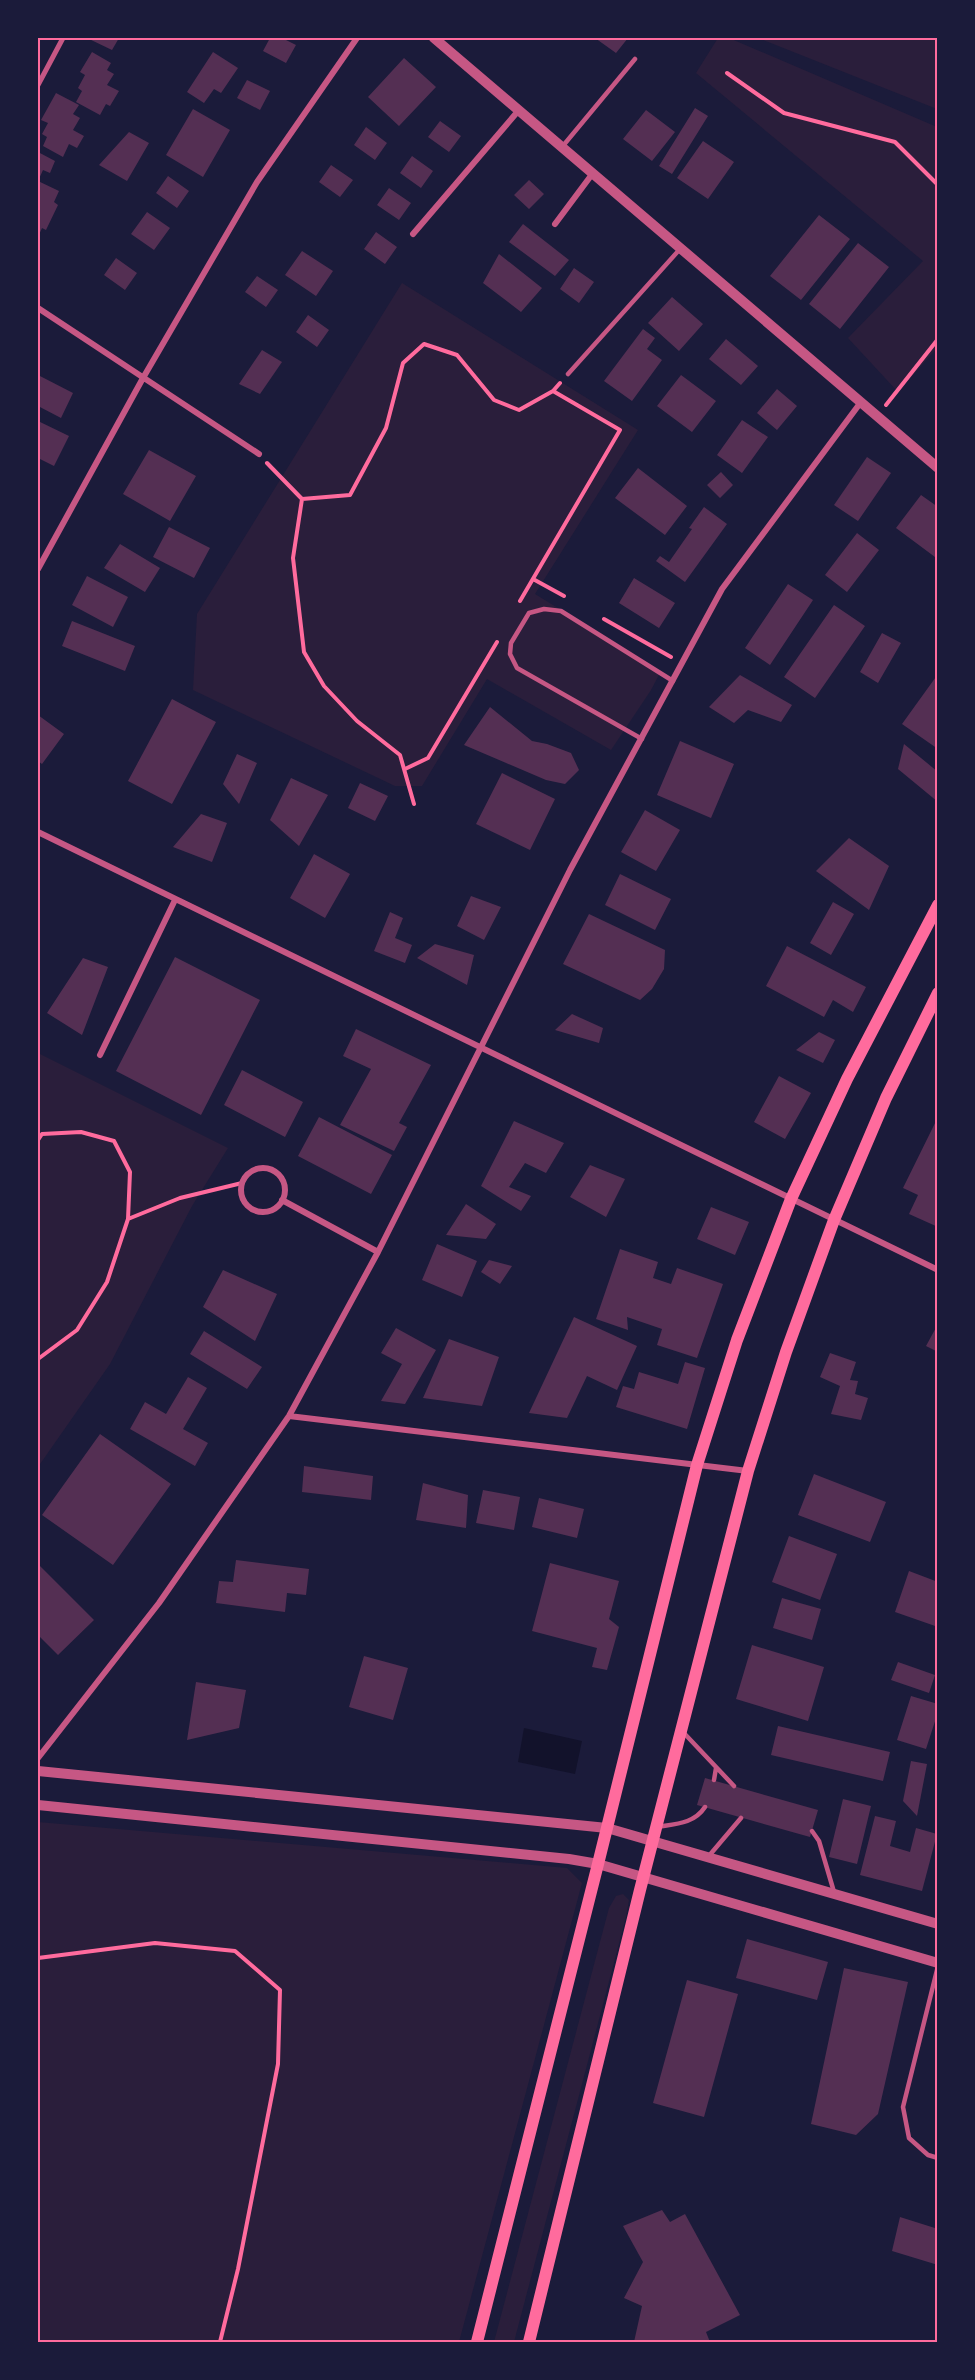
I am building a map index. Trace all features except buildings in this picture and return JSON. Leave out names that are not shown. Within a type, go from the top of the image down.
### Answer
[{"type":"main road","points":[[477,2343],[697,1465],[737,1340],[791,1198],[847,1079],[938,905]]},
{"type":"main road","points":[[529,2343],[644,1877],[748,1471],[786,1352],[834,1220],[886,1098],[938,993]]},
{"type":"street","points":[[38,85],[63,38]]},
{"type":"street","points":[[38,569],[143,378],[257,182],[357,38]]},
{"type":"street","points":[[434,38],[938,468]]},
{"type":"street","points":[[413,234],[519,110]]},
{"type":"street","points":[[555,224],[593,173]]},
{"type":"street","points":[[38,308],[259,454]]},
{"type":"street","points":[[38,1758],[159,1603],[289,1416],[378,1252],[570,870],[722,589],[861,402]]},
{"type":"street","points":[[38,832],[938,1270]]},
{"type":"street","points":[[100,1055],[175,900]]},
{"type":"street","points":[[264,1168],[271,1170],[282,1179],[284,1186],[282,1200],[272,1210],[258,1211],[246,1204],[241,1190],[242,1183],[250,1172],[264,1168]]},
{"type":"street","points":[[282,1200],[378,1252]]},
{"type":"street","points":[[289,1416],[748,1471]]},
{"type":"street","points":[[38,1771],[607,1828],[938,1924]]},
{"type":"street","points":[[38,1805],[569,1859],[598,1864],[938,1965]]},
{"type":"lane","points":[[562,147],[635,59]]},
{"type":"lane","points":[[567,375],[680,248]]},
{"type":"lane","points":[[642,739],[517,668],[510,654],[511,643],[530,613],[544,609],[561,612],[673,681]]},
{"type":"lane","points":[[682,1731],[734,1786]]},
{"type":"lane","points":[[714,1780],[716,1768]]},
{"type":"lane","points":[[657,1827],[691,1821],[700,1815],[705,1807]]},
{"type":"lane","points":[[708,1857],[741,1818]]},
{"type":"lane","points":[[812,1830],[819,1841],[834,1894]]},
{"type":"lane","points":[[938,1965],[903,2107],[909,2138],[928,2155],[938,2158]]},
{"type":"path","points":[[727,73],[784,113],[895,142],[938,185]]},
{"type":"path","points":[[877,416],[938,339]]},
{"type":"path","points":[[302,499],[350,495],[386,428],[403,363],[424,344],[457,355],[494,400],[519,410],[553,391],[567,375]]},
{"type":"path","points":[[516,608],[620,430],[553,391]]},
{"type":"path","points":[[259,454],[302,499]]},
{"type":"path","points":[[302,499],[293,558],[304,652],[324,686],[357,721],[400,755],[414,804]]},
{"type":"path","points":[[533,579],[573,601]]},
{"type":"path","points":[[603,618],[683,664]]},
{"type":"path","points":[[405,769],[428,758],[498,638]]},
{"type":"path","points":[[38,1140],[42,1134],[81,1132],[114,1141],[130,1172],[128,1219],[107,1282],[77,1330],[38,1359]]},
{"type":"path","points":[[128,1219],[180,1198],[242,1183]]},
{"type":"path","points":[[38,1958],[155,1943],[235,1951],[280,1990],[278,2064],[238,2269],[220,2343]]},
{"type":"shaded area","points":[[718,38],[729,38],[937,127],[937,348],[898,392],[848,338],[923,261],[696,73]]},
{"type":"shaded area","points":[[758,38],[937,38],[937,109]]},
{"type":"shaded area","points":[[402,283],[638,430],[535,594],[661,671],[611,750],[487,679],[422,786],[395,786],[193,690],[197,614]]},
{"type":"shaded area","points":[[38,1053],[228,1148],[192,1206],[110,1364],[38,1467]]},
{"type":"shaded area","points":[[524,1728],[582,1741],[575,1774],[518,1762]]},
{"type":"shaded area","points":[[38,1822],[567,1868],[582,1883],[459,2342],[38,2342]]},
{"type":"shaded area","points":[[623,1894],[629,1900],[626,1917],[514,2342],[494,2342],[609,1908],[616,1896]]}]
